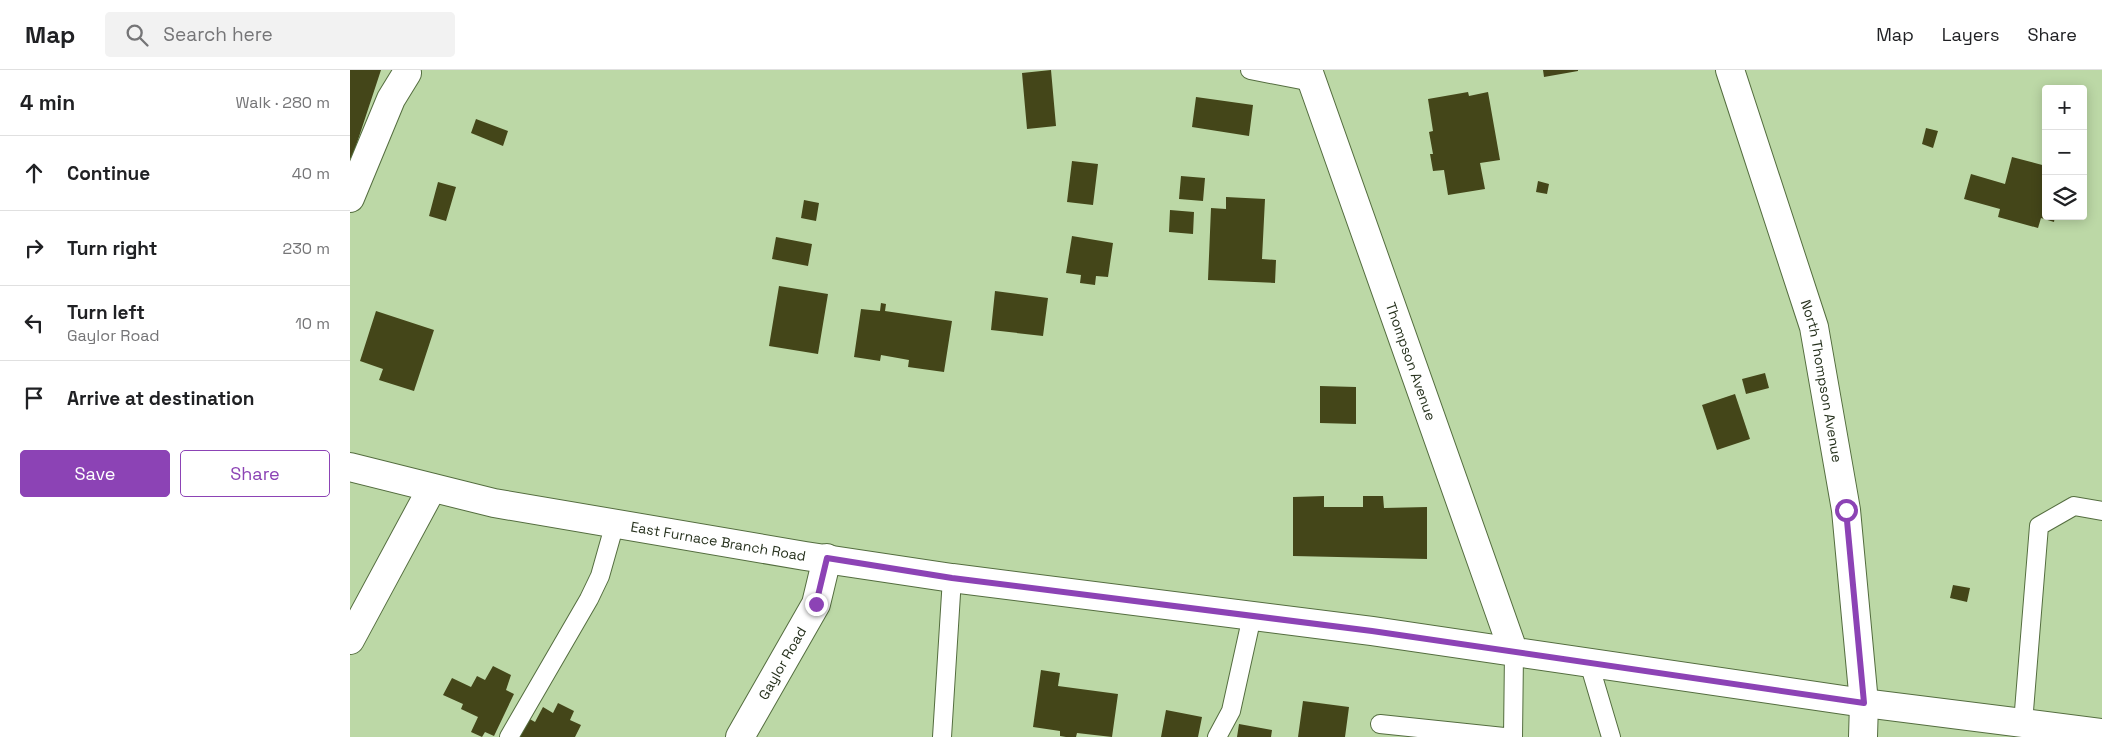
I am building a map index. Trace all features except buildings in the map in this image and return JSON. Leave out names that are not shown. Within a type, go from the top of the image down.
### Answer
[{"type":"street","name":"North Thompson Avenue","points":[[1730,70],[1814,327],[1846,510],[1864,703],[1863,737]]},
{"type":"street","points":[[350,198],[391,99],[407,73]]},
{"type":"street","name":"Thompson Avenue","points":[[1310,76],[1514,653]]},
{"type":"street","name":"East Furnace Branch Road","points":[[350,467],[494,503],[952,578],[1372,631],[1864,703],[2087,733]]},
{"type":"street","points":[[350,640],[432,488]]},
{"type":"street","name":"Gaylor Road","points":[[740,737],[816,604],[827,558]]},
{"type":"lane","points":[[1250,70],[1310,76]]},
{"type":"lane","points":[[2023,723],[2039,526],[2074,506],[2102,511]]},
{"type":"lane","points":[[509,737],[589,599],[600,576],[614,523]]},
{"type":"lane","points":[[942,737],[952,578]]},
{"type":"lane","points":[[1217,737],[1231,711],[1252,616]]},
{"type":"lane","points":[[1514,653],[1514,737]]},
{"type":"lane","points":[[1589,663],[1611,737]]},
{"type":"lane","points":[[1380,724],[1504,737]]},
{"type":"route","points":[[816,604],[827,558],[952,578],[1372,631],[1864,703],[1846,510]]}]
